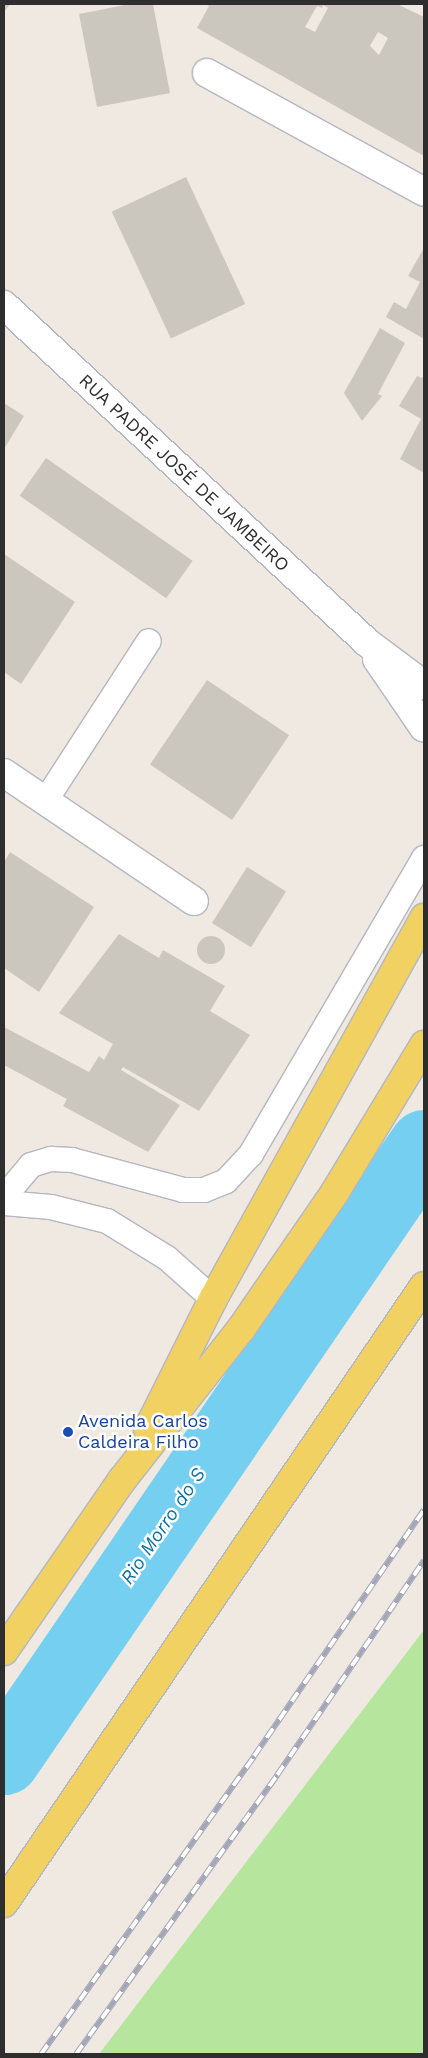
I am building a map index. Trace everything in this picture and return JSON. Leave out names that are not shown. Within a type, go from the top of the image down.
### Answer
[{"type":"main road","points":[[207,74],[424,192]]},
{"type":"main road","name":"RUA PADRE JOSÉ DE JAMBEIRO","points":[[4,305],[365,641],[424,685]]},
{"type":"main road","name":"RUA PADRE JOSÉ DE JAMBEIRO","points":[[365,641],[424,728]]},
{"type":"main road","points":[[4,773],[194,901]]},
{"type":"main road","points":[[122,1480],[213,1299],[424,918]]},
{"type":"main road","points":[[4,1651],[122,1480],[242,1329],[335,1192],[424,1045]]},
{"type":"main road","points":[[4,1903],[424,1286]]},
{"type":"lane","points":[[46,800],[149,641]]},
{"type":"lane","points":[[4,1197],[31,1165],[51,1159],[72,1160],[184,1190],[204,1190],[226,1181],[251,1154],[424,858]]},
{"type":"lane","points":[[4,1203],[51,1207],[107,1221],[167,1258],[213,1299]]},
{"type":"green space","points":[[424,1630],[424,2054],[99,2054]]},
{"type":"building","points":[[4,4],[10,4],[4,12]]},
{"type":"building","points":[[130,4],[153,4],[170,93],[97,107],[79,14]]},
{"type":"building","points":[[205,4],[397,4],[424,17],[424,156],[197,28],[209,6]],"holes":[[[323,5],[328,8],[315,32],[305,27],[317,6],[322,8]],[[378,32],[388,38],[379,55],[370,46]]]},
{"type":"building","points":[[186,177],[245,304],[171,339],[112,212]]},
{"type":"building","points":[[424,248],[424,339],[386,317],[394,302],[406,309],[420,282],[408,276]]},
{"type":"building","points":[[380,328],[405,343],[378,394],[382,396],[362,421],[344,393]]},
{"type":"building","points":[[424,375],[424,473],[400,459],[421,419],[399,406],[417,376],[422,378]]},
{"type":"building","points":[[4,403],[24,416],[4,449]]},
{"type":"building","points":[[46,458],[193,561],[166,598],[20,496]]},
{"type":"building","points":[[4,554],[75,602],[21,684],[4,672]]},
{"type":"building","points":[[207,680],[289,735],[232,820],[150,765]]},
{"type":"building","points":[[10,852],[94,907],[39,992],[4,968],[4,862]]},
{"type":"building","points":[[247,867],[286,891],[251,947],[212,923]]},
{"type":"building","points":[[119,934],[159,958],[163,950],[225,986],[210,1011],[250,1035],[199,1111],[123,1067],[121,1070],[180,1105],[148,1152],[63,1106],[67,1099],[4,1065],[4,1027],[89,1072],[99,1056],[104,1060],[113,1044],[59,1013]]},
{"type":"building","points":[[211,936],[221,940],[225,950],[221,960],[211,964],[201,960],[197,950],[201,940]]},
{"type":"waterway","name":"Rio Morro do S","points":[[4,1759],[424,1145]]},
{"type":"railway","points":[[41,2054],[254,1756],[424,1510]]},
{"type":"railway","points":[[76,2054],[277,1775],[424,1560]]},
{"type":"place","name":"Avenida Carlos Caldeira Filho","points":[[68,1432]]}]
